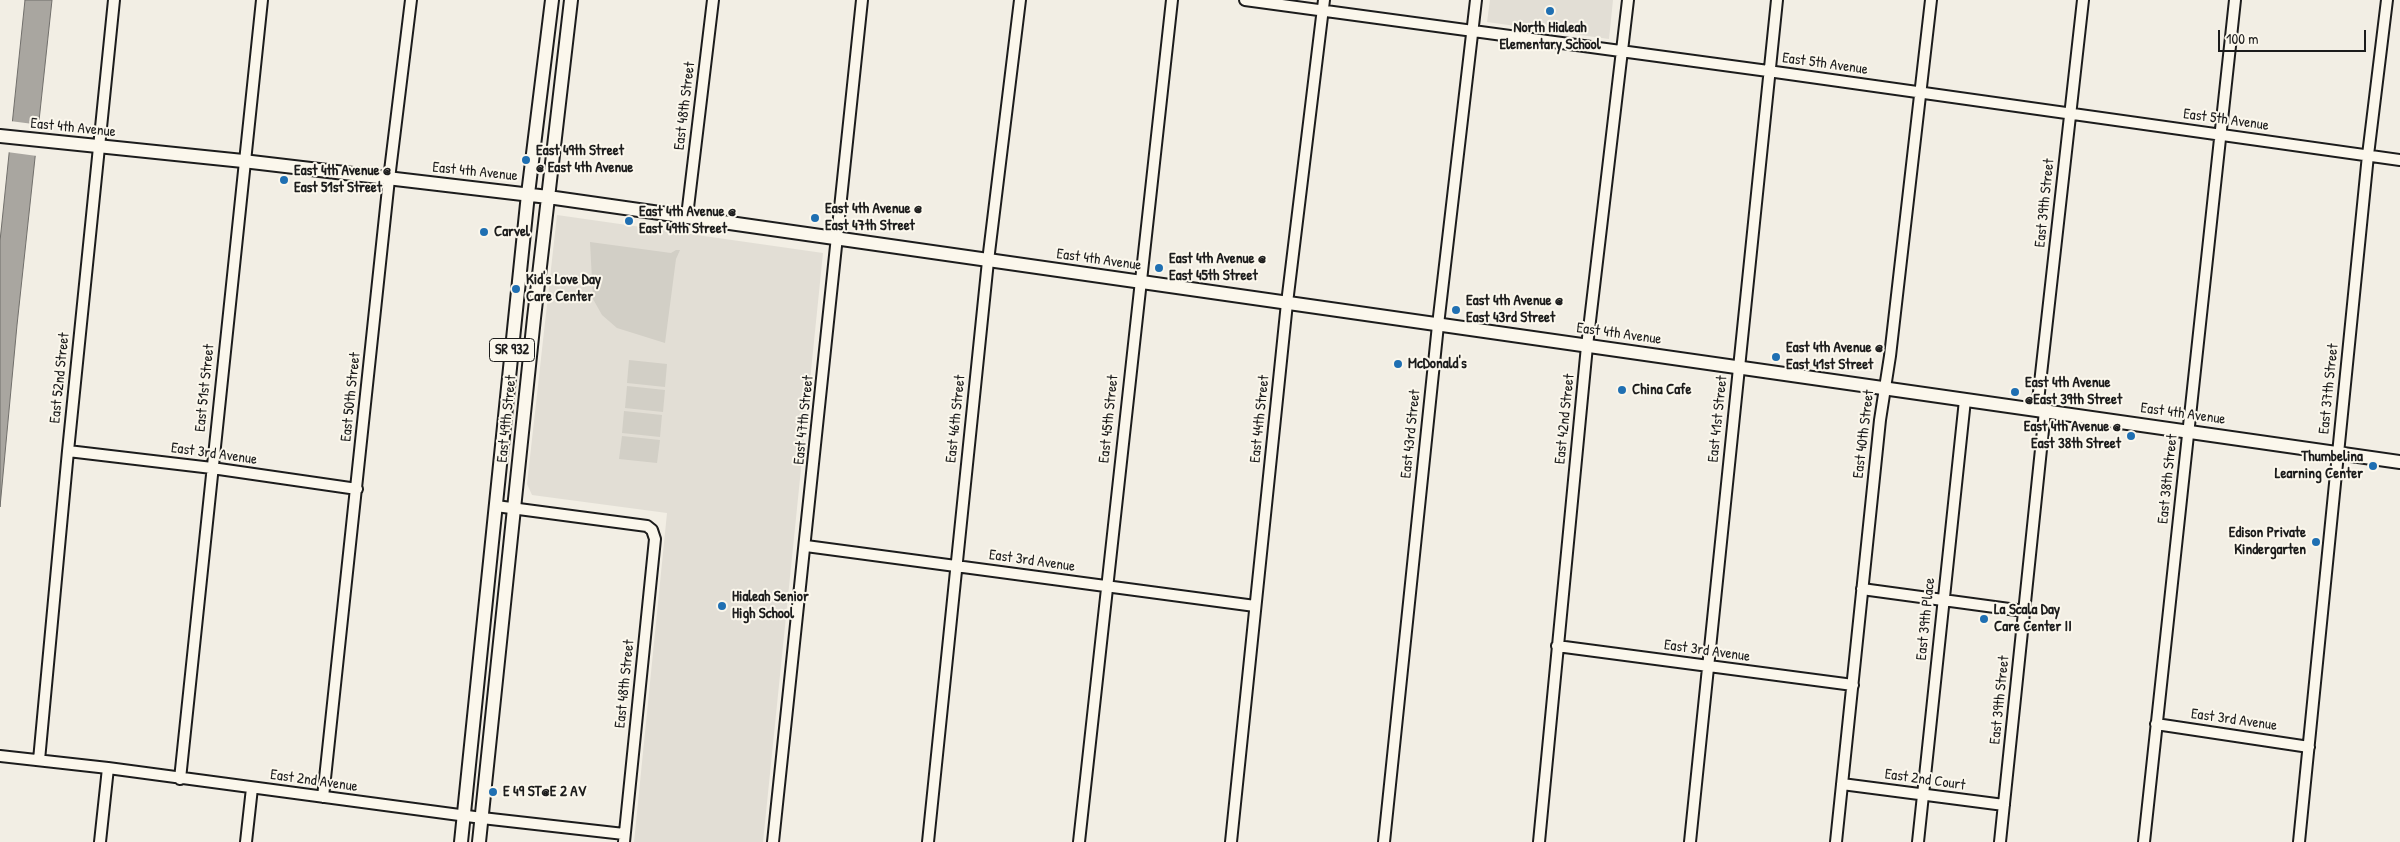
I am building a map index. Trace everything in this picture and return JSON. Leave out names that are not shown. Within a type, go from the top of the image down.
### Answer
[{"type":"main road","name":"East 49th Street","points":[[461,842],[528,194],[552,0]]},
{"type":"main road","name":"East 49th Street","points":[[479,842],[571,0]]},
{"type":"main road","name":"East 4th Avenue","points":[[3,136],[98,148],[244,161],[528,194],[2400,462]]},
{"type":"street","name":"East 52nd Street","points":[[39,760],[68,450],[114,0]]},
{"type":"street","name":"East 51st Street","points":[[180,778],[262,0]]},
{"type":"street","name":"East 50th Street","points":[[323,797],[389,179],[411,0]]},
{"type":"street","name":"East 48th Street","points":[[686,216],[713,0]]},
{"type":"street","name":"East 47th Street","points":[[773,842],[806,546],[862,0]]},
{"type":"street","name":"East 46th Street","points":[[928,842],[988,260],[1020,0]]},
{"type":"street","name":"East 45th Street","points":[[1079,842],[1139,282],[1172,0]]},
{"type":"street","name":"East 5th Avenue","points":[[1245,0],[2400,160]]},
{"type":"street","name":"East 44th Street","points":[[1231,842],[1287,303],[1324,0]]},
{"type":"street","name":"East 43rd Street","points":[[1384,842],[1438,325],[1476,0]]},
{"type":"street","name":"East 42nd Street","points":[[1539,842],[1587,346],[1628,0]]},
{"type":"street","name":"East 41st Street","points":[[1690,842],[1768,71],[1777,0]]},
{"type":"street","name":"East 40th Street","points":[[1836,842],[1884,389],[1890,356],[1932,0]]},
{"type":"street","name":"East 39th Street","points":[[2000,842],[2041,455],[2041,411],[2082,0]]},
{"type":"street","name":"East 38th Street","points":[[2144,842],[2219,134],[2235,0]]},
{"type":"street","name":"East 37th Street","points":[[2299,842],[2368,155],[2388,0]]},
{"type":"street","name":"East 39th Place","points":[[1918,842],[1966,400]]},
{"type":"street","name":"East 3rd Avenue","points":[[68,450],[357,489]]},
{"type":"street","points":[[496,506],[514,509]]},
{"type":"street","name":"East 48th Street","points":[[514,509],[647,526],[652,530],[655,539],[624,838]]},
{"type":"street","name":"East 3rd Avenue","points":[[806,546],[1255,606]]},
{"type":"street","points":[[1862,589],[2024,612]]},
{"type":"street","name":"East 3rd Avenue","points":[[1557,646],[1853,685]]},
{"type":"street","name":"East 3rd Avenue","points":[[2156,724],[2309,746]]},
{"type":"street","name":"East 2nd Avenue","points":[[0,756],[108,768],[624,838]]},
{"type":"street","points":[[100,842],[108,768]]},
{"type":"street","name":"East 2nd Court","points":[[1842,784],[2004,805]]},
{"type":"street","points":[[246,842],[252,788]]},
{"type":"shaded area","points":[[25,0],[52,0],[17,325],[0,507],[0,241]]},
{"type":"shaded area","name":"North Hialeah Elementary School","points":[[1490,0],[1613,0],[1609,39],[1487,22]]},
{"type":"shaded area","name":"Hialeah Senior High School","points":[[557,215],[823,253],[763,842],[634,842],[667,513],[532,495],[527,484]]},
{"type":"shaded area","points":[[590,242],[671,253],[680,250],[676,259],[665,343],[617,328],[602,315],[593,299]]},
{"type":"shaded area","points":[[629,360],[667,364],[665,387],[627,383]]},
{"type":"shaded area","points":[[627,386],[665,390],[663,412],[625,408]]},
{"type":"shaded area","points":[[624,411],[662,415],[660,437],[622,433]]},
{"type":"shaded area","points":[[622,436],[660,440],[657,463],[619,459]]},
{"type":"pier","points":[[10,121],[41,125],[37,156],[7,152]]},
{"type":"place","name":"North Hialeah Elementary School","points":[[1550,11]]},
{"type":"place","name":"East 49th Street @ East 4th Avenue","points":[[526,160]]},
{"type":"place","name":"East 4th Avenue @ East 51st Street","points":[[284,180]]},
{"type":"place","name":"East 4th Avenue @ East 47th Street","points":[[815,218]]},
{"type":"place","name":"East 4th Avenue @ East 49th Street","points":[[629,221]]},
{"type":"place","name":"Carvel","points":[[484,232]]},
{"type":"place","name":"East 4th Avenue @ East 45th Street","points":[[1159,268]]},
{"type":"place","name":"Kid's Love Day Care Center","points":[[516,289]]},
{"type":"place","name":"East 4th Avenue @ East 43rd Street","points":[[1456,310]]},
{"type":"place","name":"East 4th Avenue @ East 41st Street","points":[[1776,357]]},
{"type":"place","name":"McDonald's","points":[[1398,364]]},
{"type":"place","name":"China Cafe","points":[[1622,390]]},
{"type":"place","name":"East 4th Avenue @East 39th Street","points":[[2015,392]]},
{"type":"place","name":"East 4th Avenue @ East 38th Street","points":[[2131,436]]},
{"type":"place","name":"Thumbelina Learning Center","points":[[2373,466]]},
{"type":"place","name":"Edison Private Kindergarten","points":[[2316,542]]},
{"type":"place","name":"Hialeah Senior High School","points":[[722,606]]},
{"type":"place","name":"La Scala Day Care Center II","points":[[1984,619]]},
{"type":"place","name":"E 49 ST@E 2 AV","points":[[493,792]]}]
